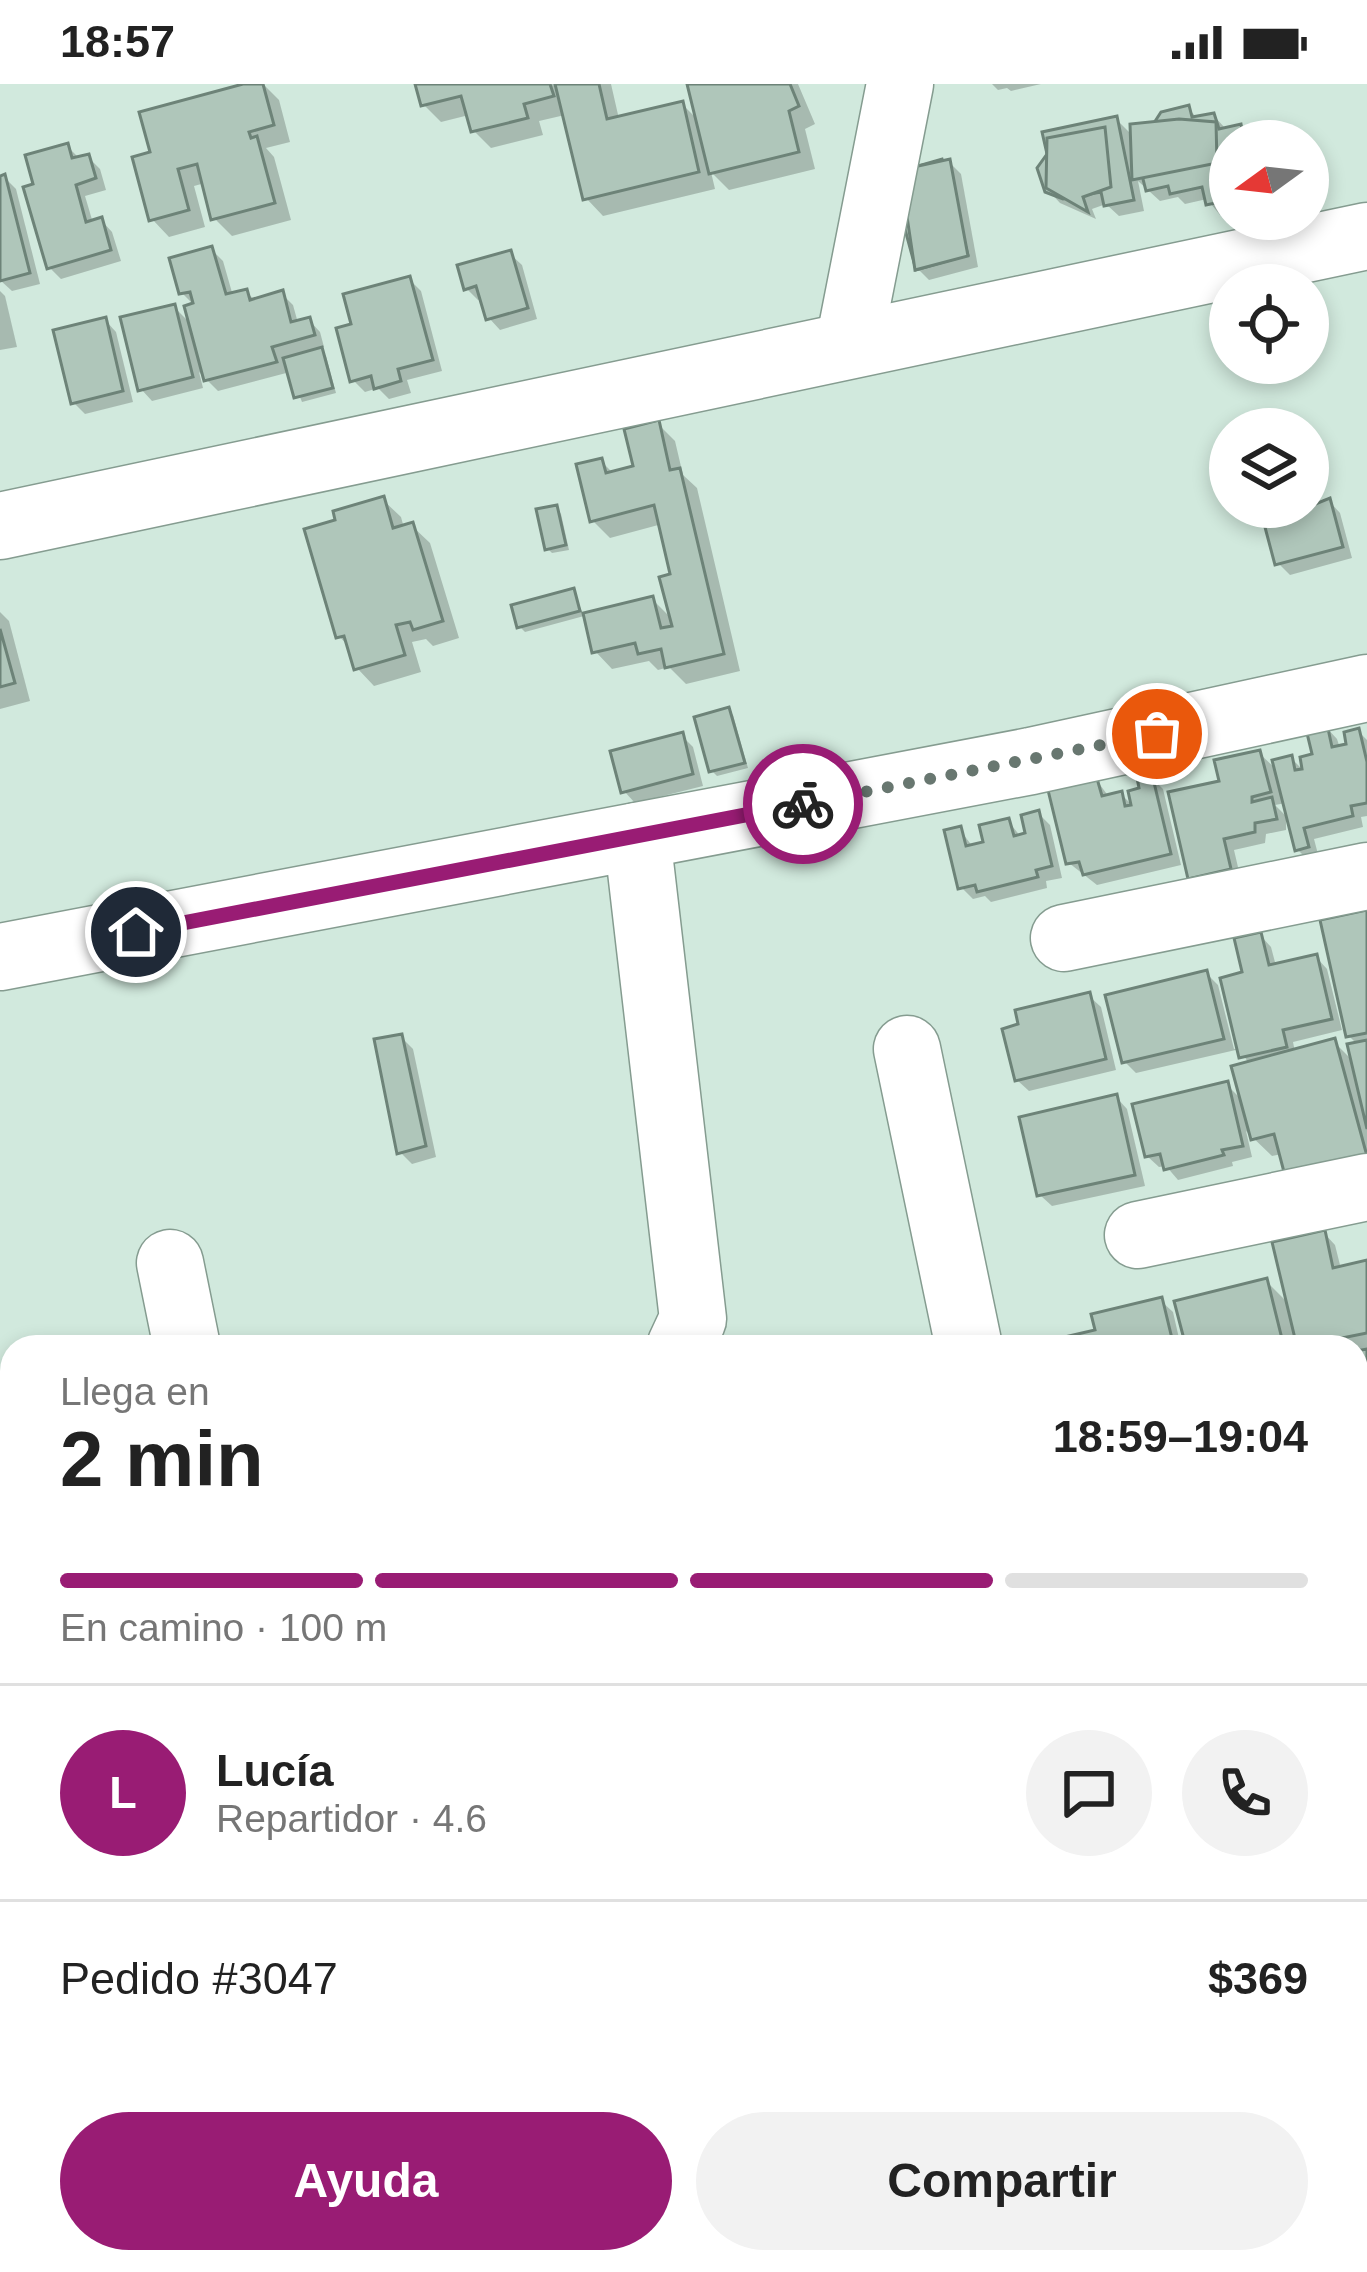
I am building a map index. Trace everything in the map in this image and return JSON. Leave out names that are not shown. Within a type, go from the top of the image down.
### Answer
[{"type":"street","points":[[849,344],[900,84]]},
{"type":"street","points":[[0,526],[1367,236]]},
{"type":"street","points":[[0,957],[1031,761],[1367,688]]},
{"type":"street","points":[[637,836],[693,1319],[686,1335]]},
{"type":"street","points":[[1064,938],[1367,876]]},
{"type":"street","points":[[907,1049],[967,1335]]},
{"type":"street","points":[[1138,1235],[1367,1187]]},
{"type":"street","points":[[170,1263],[185,1335]]},
{"type":"building","points":[[243,84],[263,84],[274,125],[249,132],[251,138],[257,136],[275,203],[211,220],[197,164],[178,169],[189,210],[149,221],[132,157],[150,152],[139,112]]},
{"type":"building","points":[[415,84],[550,84],[554,96],[524,104],[528,118],[471,132],[461,96],[421,106]]},
{"type":"building","points":[[555,84],[599,84],[607,119],[683,101],[699,172],[583,200]]},
{"type":"building","points":[[687,84],[790,84],[799,106],[789,111],[799,152],[709,174]]},
{"type":"building","points":[[1189,105],[1192,117],[1214,113],[1216,120],[1209,120],[1209,204],[1202,187],[1170,194],[1168,186],[1146,191],[1137,155],[1158,150],[1152,126],[1161,112]]},
{"type":"building","points":[[1117,116],[1134,200],[1104,206],[1101,192],[1063,199],[1045,192],[1037,168],[1047,154],[1042,132]]},
{"type":"building","points":[[1209,121],[1209,165],[1132,180],[1130,124]]},
{"type":"building","points":[[1105,127],[1111,187],[1083,197],[1088,212],[1046,188],[1047,138]]},
{"type":"building","points":[[68,143],[72,158],[89,154],[96,178],[76,185],[86,222],[102,217],[111,250],[47,269],[23,187],[33,184],[25,155]]},
{"type":"building","points":[[942,159],[968,255],[916,270],[890,174]]},
{"type":"building","points":[[950,159],[968,256],[915,270],[900,170]]},
{"type":"building","points":[[5,174],[30,273],[0,281],[0,176]]},
{"type":"building","points":[[212,246],[226,294],[247,289],[250,300],[283,290],[291,322],[310,317],[315,335],[272,347],[277,362],[204,381],[184,306],[193,303],[190,292],[179,294],[169,258]]},
{"type":"building","points":[[511,250],[528,308],[486,320],[476,286],[464,290],[457,265]]},
{"type":"building","points":[[410,276],[433,360],[398,369],[401,381],[374,389],[371,376],[350,382],[336,328],[351,324],[343,294]]},
{"type":"building","points":[[175,304],[193,377],[138,391],[120,317]]},
{"type":"building","points":[[106,317],[123,391],[71,404],[53,330]]},
{"type":"building","points":[[322,347],[333,388],[294,398],[283,358]]},
{"type":"building","points":[[659,420],[670,470],[680,468],[724,654],[665,668],[661,649],[638,654],[635,643],[592,653],[583,613],[653,596],[661,628],[672,626],[659,577],[670,574],[654,505],[590,522],[576,464],[602,458],[606,473],[633,466],[624,429]]},
{"type":"building","points":[[384,496],[393,528],[413,522],[443,621],[413,630],[410,622],[396,625],[405,655],[354,670],[344,636],[336,638],[304,529],[335,520],[333,511]]},
{"type":"building","points":[[1329,498],[1343,547],[1275,565],[1265,528],[1329,528]]},
{"type":"building","points":[[557,505],[566,545],[545,550],[536,509]]},
{"type":"building","points":[[574,588],[580,611],[517,628],[511,605]]},
{"type":"building","points":[[0,629],[15,683],[0,687]]},
{"type":"building","points":[[729,707],[745,763],[709,772],[694,717]]},
{"type":"building","points":[[1327,724],[1332,747],[1346,744],[1344,732],[1359,728],[1367,762],[1367,803],[1351,806],[1353,816],[1304,828],[1309,847],[1295,851],[1272,760],[1292,755],[1295,770],[1302,769],[1300,757],[1312,754],[1306,729]]},
{"type":"building","points":[[683,732],[693,774],[621,793],[610,751]]},
{"type":"building","points":[[1260,750],[1271,792],[1252,797],[1252,802],[1272,797],[1277,819],[1255,823],[1255,832],[1224,839],[1231,869],[1188,879],[1168,792],[1219,781],[1214,760]]},
{"type":"building","points":[[1152,774],[1171,854],[1083,875],[1079,862],[1066,864],[1047,786],[1096,775],[1102,796],[1122,791],[1125,806],[1131,805],[1128,791],[1139,788],[1137,778]]},
{"type":"building","points":[[1039,810],[1052,866],[1036,870],[1038,877],[977,892],[975,885],[958,889],[944,830],[961,826],[966,846],[983,842],[979,825],[1009,818],[1014,836],[1025,833],[1021,815]]},
{"type":"building","points":[[1367,910],[1367,1033],[1346,1037],[1320,920]]},
{"type":"building","points":[[1261,932],[1269,965],[1317,954],[1332,1019],[1283,1030],[1287,1047],[1239,1058],[1220,978],[1242,972],[1234,938]]},
{"type":"building","points":[[1207,970],[1224,1039],[1122,1063],[1105,995]]},
{"type":"building","points":[[1090,992],[1106,1059],[1015,1081],[1002,1029],[1018,1024],[1015,1010]]},
{"type":"building","points":[[402,1034],[426,1146],[397,1154],[374,1039]]},
{"type":"building","points":[[1335,1038],[1367,1156],[1284,1172],[1274,1134],[1251,1140],[1231,1066]]},
{"type":"building","points":[[1367,1040],[1367,1129],[1347,1044]]},
{"type":"building","points":[[1228,1081],[1243,1146],[1164,1170],[1160,1154],[1145,1157],[1132,1104]]},
{"type":"building","points":[[1117,1094],[1135,1175],[1037,1196],[1019,1117]]},
{"type":"building","points":[[1325,1230],[1333,1268],[1367,1260],[1367,1333],[1294,1335],[1272,1242]]},
{"type":"building","points":[[1267,1278],[1281,1335],[1183,1335],[1174,1301]]},
{"type":"building","points":[[1162,1297],[1171,1335],[1074,1335],[1095,1330],[1091,1314]]},
{"type":"way so far","points":[[803,804],[1157,734]]},
{"type":"route","points":[[136,932],[803,804]]}]
